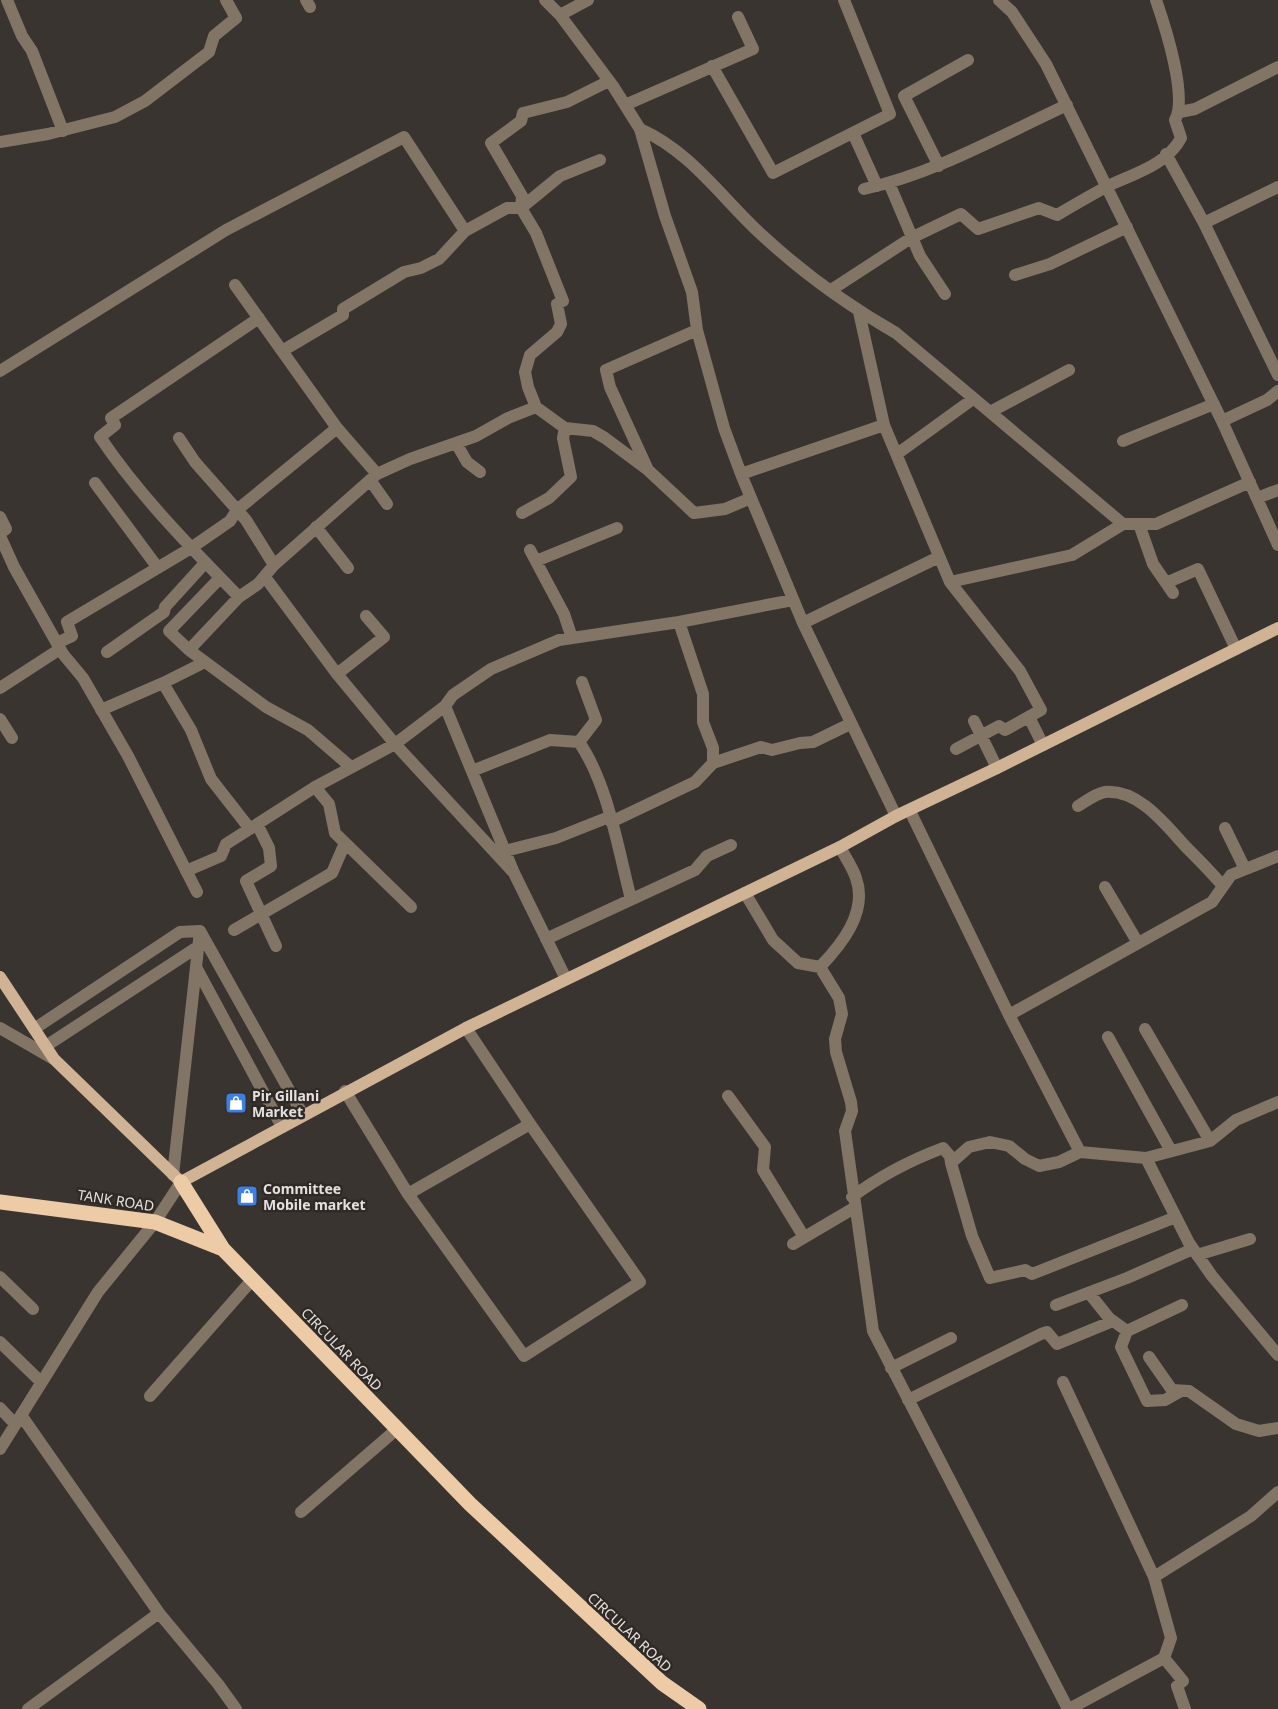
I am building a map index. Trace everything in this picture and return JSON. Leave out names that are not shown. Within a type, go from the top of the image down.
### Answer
[{"type":"highway","name":"CIRCULAR ROAD","points":[[177,1178],[223,1249],[470,1504],[662,1684],[699,1709]]},
{"type":"highway","name":"TANK ROAD","points":[[0,1202],[155,1222],[223,1249]]},
{"type":"main road","points":[[177,1178],[282,1127],[345,1091],[466,1028],[840,847],[896,816],[998,768],[1278,628]]},
{"type":"main road","name":"CIRCULAR ROAD","points":[[0,977],[54,1059],[177,1178]]},
{"type":"street","points":[[7,0],[22,36],[32,51],[63,131]]},
{"type":"street","points":[[0,142],[63,131],[115,117],[138,105],[209,52],[214,36],[236,18],[226,0]]},
{"type":"street","points":[[545,0],[560,15],[609,81],[640,129],[665,216],[692,292],[697,330],[724,428],[741,474],[803,623],[850,724],[896,816]]},
{"type":"street","points":[[560,15],[588,0]]},
{"type":"street","points":[[712,66],[773,173],[853,133],[890,114],[844,0]]},
{"type":"street","points":[[999,0],[1012,12],[1046,64],[1214,404],[1278,545]]},
{"type":"street","points":[[831,290],[911,238],[961,214],[978,230],[1039,208],[1057,215],[1107,186],[1151,167],[1176,147],[1180,138],[1175,120],[1180,112],[1180,98],[1164,24],[1156,0]]},
{"type":"street","points":[[625,105],[753,49],[738,17]]},
{"type":"street","points":[[939,166],[904,96],[968,60]]},
{"type":"street","points":[[1180,112],[1195,108],[1278,67]]},
{"type":"street","points":[[609,81],[567,102],[523,113],[521,121],[491,143],[522,196],[521,208],[536,233],[564,301],[557,304],[561,324],[557,332],[530,355],[524,372],[528,387],[536,407],[565,428],[593,431],[648,470],[694,513],[724,510],[751,498]]},
{"type":"street","points":[[877,186],[939,166],[1066,105]]},
{"type":"street","points":[[640,129],[661,138],[690,162],[763,236],[859,312],[896,333],[1123,524]]},
{"type":"street","points":[[853,133],[877,186],[945,294]]},
{"type":"street","points":[[0,371],[226,230],[404,137],[465,231]]},
{"type":"street","points":[[1166,154],[1204,223],[1278,375]]},
{"type":"street","points":[[282,352],[343,315],[343,309],[404,272],[421,268],[439,259],[465,231],[507,208],[521,208],[560,176],[600,160]]},
{"type":"street","points":[[1204,223],[1278,187]]},
{"type":"street","points":[[1015,275],[1050,264],[1127,227]]},
{"type":"street","points":[[235,285],[374,477],[387,504]]},
{"type":"street","points":[[859,312],[884,425],[950,582],[1020,671],[1041,710],[1005,730],[999,726],[956,749]]},
{"type":"street","points":[[238,597],[191,548],[113,457],[100,437],[115,424],[111,418],[258,318]]},
{"type":"street","points":[[648,470],[610,387],[606,370],[697,330]]},
{"type":"street","points":[[990,412],[1069,370]]},
{"type":"street","points":[[1222,421],[1267,400],[1278,391]]},
{"type":"street","points":[[896,454],[973,399]]},
{"type":"street","points":[[1123,441],[1214,404]]},
{"type":"street","points":[[189,650],[238,597],[265,577],[274,566],[316,527],[374,477],[410,458],[476,436],[508,418],[536,407]]},
{"type":"street","points":[[741,474],[884,425]]},
{"type":"street","points":[[1,684],[72,636],[67,622],[191,548],[230,521],[237,510],[337,428]]},
{"type":"street","points":[[522,513],[548,498],[571,478],[563,438],[565,428]]},
{"type":"street","points":[[179,438],[195,462],[246,520],[274,566]]},
{"type":"street","points":[[456,443],[468,462],[480,472]]},
{"type":"street","points":[[950,582],[1072,555],[1123,524],[1156,524],[1250,482]]},
{"type":"street","points":[[95,483],[158,568]]},
{"type":"street","points":[[1257,498],[1278,490]]},
{"type":"street","points":[[0,517],[6,529],[0,534],[14,567],[59,646],[83,678],[128,756],[197,892]]},
{"type":"street","points":[[1139,524],[1153,564],[1169,588],[1198,569],[1236,649]]},
{"type":"street","points":[[316,527],[348,568]]},
{"type":"street","points":[[572,638],[564,614],[533,555],[617,528]]},
{"type":"street","points":[[803,623],[939,557]]},
{"type":"street","points":[[107,652],[164,612],[165,607],[206,563]]},
{"type":"street","points":[[265,577],[337,674],[395,744],[514,874]]},
{"type":"street","points":[[220,578],[169,631],[189,650],[266,707],[308,730],[351,767]]},
{"type":"street","points":[[186,871],[221,856],[226,844],[315,787],[395,744],[445,706],[453,695],[491,669],[559,640],[679,622],[793,600]]},
{"type":"street","points":[[337,674],[384,636],[366,616]]},
{"type":"street","points":[[679,622],[703,694],[703,722],[713,748],[713,762]]},
{"type":"street","points":[[101,710],[205,662]]},
{"type":"street","points":[[579,742],[596,720],[582,682]]},
{"type":"street","points":[[163,683],[191,730],[211,779],[269,848],[271,866],[246,881],[260,915],[276,946]]},
{"type":"street","points":[[445,706],[514,874],[566,979]]},
{"type":"street","points":[[1029,717],[1044,745]]},
{"type":"street","points":[[0,719],[12,738]]},
{"type":"street","points":[[974,720],[998,768]]},
{"type":"street","points":[[505,851],[556,838],[610,820],[695,782],[713,762],[761,747],[772,750],[800,742],[813,742],[850,724]]},
{"type":"street","points":[[472,771],[550,740],[579,742]]},
{"type":"street","points":[[579,742],[589,756],[610,820],[631,899]]},
{"type":"street","points":[[315,787],[329,804],[335,833],[411,907]]},
{"type":"street","points":[[1078,806],[1104,792],[1119,793],[1133,799],[1147,808],[1176,835],[1205,864],[1222,885]]},
{"type":"street","points":[[910,811],[1009,1015],[1080,1152]]},
{"type":"street","points":[[1225,828],[1245,869]]},
{"type":"street","points":[[234,930],[332,873],[345,843]]},
{"type":"street","points":[[546,939],[696,870],[707,856],[731,845]]},
{"type":"street","points":[[820,966],[840,946],[860,903],[856,878],[840,847]]},
{"type":"street","points":[[1009,1015],[1212,902],[1219,894],[1222,885],[1231,875],[1278,856]]},
{"type":"street","points":[[1104,888],[1138,943]]},
{"type":"street","points":[[745,893],[773,940],[798,963],[820,966]]},
{"type":"street","points":[[0,1449],[98,1292],[155,1222],[177,1178],[200,931]]},
{"type":"street","points":[[34,1029],[180,932],[200,931]]},
{"type":"street","points":[[200,931],[303,1115]]},
{"type":"street","points":[[46,1046],[198,946]]},
{"type":"street","points":[[820,966],[840,998],[842,1014],[835,1039],[836,1052],[851,1102],[852,1111],[845,1131],[853,1202],[873,1331],[1069,1709],[1164,1658],[1171,1638],[1154,1577],[1062,1382]]},
{"type":"street","points":[[196,967],[282,1127]]},
{"type":"street","points":[[0,1028],[54,1059]]},
{"type":"street","points":[[345,1091],[408,1194],[524,1356],[640,1282],[466,1028]]},
{"type":"street","points":[[1145,1029],[1210,1141]]},
{"type":"street","points":[[1108,1037],[1170,1152]]},
{"type":"street","points":[[728,1096],[765,1147],[763,1170],[798,1240],[853,1202],[871,1183],[923,1155],[943,1148],[950,1156],[972,1236],[990,1278],[1025,1270],[1032,1274],[1176,1217]]},
{"type":"street","points":[[951,1163],[969,1147],[990,1142],[1009,1146],[1025,1160],[1039,1166],[1059,1162],[1080,1152],[1146,1158],[1210,1141],[1236,1120],[1278,1102]]},
{"type":"street","points":[[408,1194],[530,1124]]},
{"type":"street","points":[[1146,1158],[1195,1252],[1212,1276],[1278,1355]]},
{"type":"street","points":[[1056,1305],[1195,1252],[1250,1240]]},
{"type":"street","points":[[0,1277],[33,1310]]},
{"type":"street","points":[[150,1396],[252,1280]]},
{"type":"street","points":[[1089,1293],[1113,1320],[1127,1331]]},
{"type":"street","points":[[1181,1391],[1165,1400],[1147,1401],[1121,1347],[1127,1331],[1182,1305]]},
{"type":"street","points":[[908,1400],[1041,1334],[1047,1332],[1058,1344],[1113,1320]]},
{"type":"street","points":[[891,1368],[951,1338]]},
{"type":"street","points":[[0,1342],[41,1382]]},
{"type":"street","points":[[1149,1357],[1172,1390],[1190,1391],[1236,1424],[1259,1431],[1278,1428]]},
{"type":"street","points":[[0,1408],[18,1420],[159,1613],[218,1684],[236,1709]]},
{"type":"street","points":[[301,1512],[397,1429]]},
{"type":"street","points":[[1154,1577],[1251,1516],[1278,1492]]},
{"type":"street","points":[[34,1707],[159,1613]]},
{"type":"street","points":[[1164,1658],[1183,1681],[1177,1686],[1185,1709]]},
{"type":"place","name":"Pir Gillani Market","points":[[236,1103]]},
{"type":"place","name":"Committee Mobile market","points":[[247,1196]]}]
